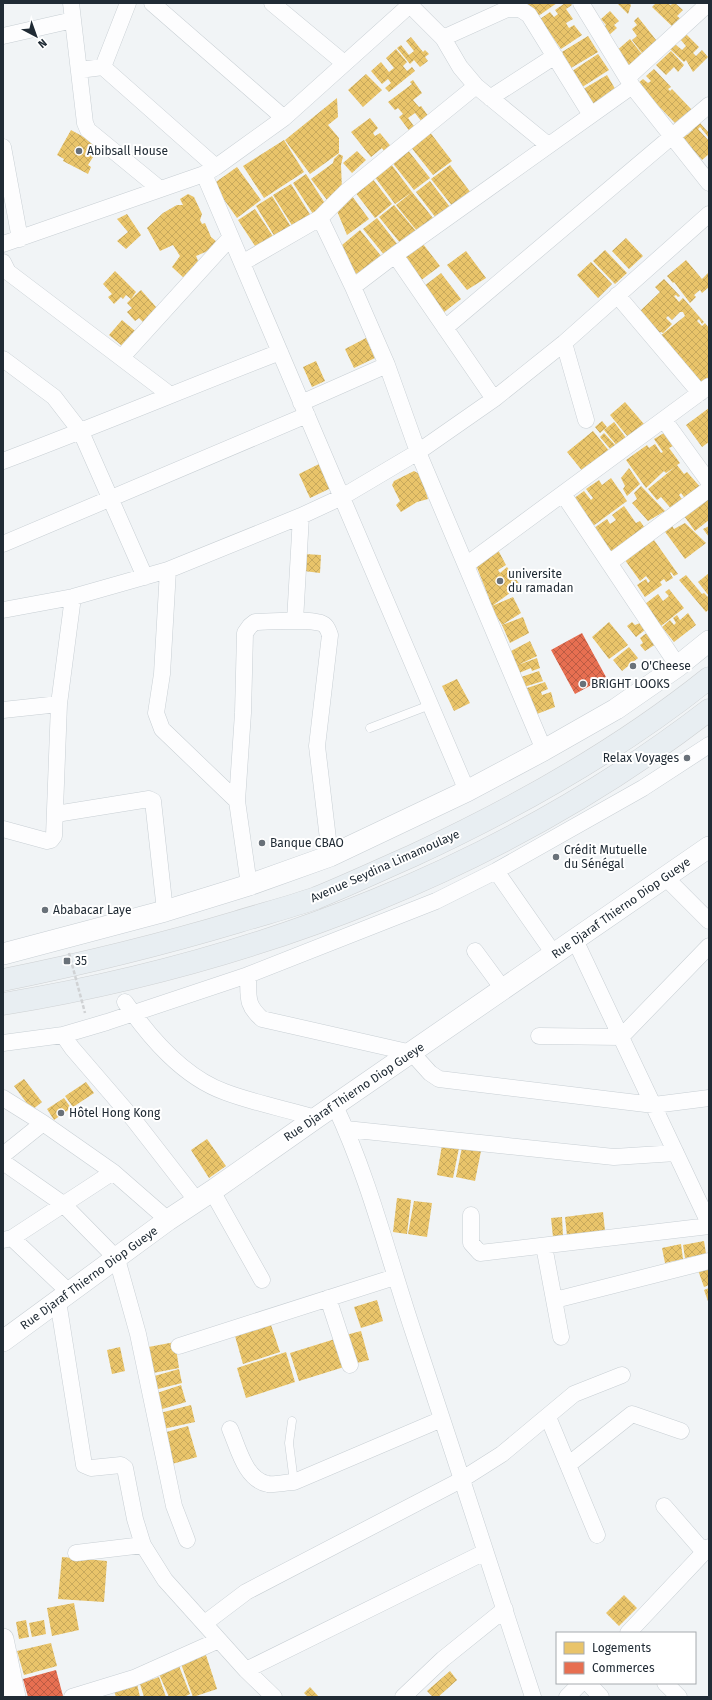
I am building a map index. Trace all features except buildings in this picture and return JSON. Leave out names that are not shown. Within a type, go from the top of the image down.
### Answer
[{"type":"highway","name":"Avenue Seydina Limamoulaye","points":[[3,980],[64,968],[171,942],[314,898],[366,877],[468,830],[548,788],[621,742],[709,678]]},
{"type":"highway","name":"Avenue Seydina Limamoulaye","points":[[3,1004],[57,995],[135,978],[241,947],[374,901],[459,864],[514,836],[566,806],[656,748],[709,710]]},
{"type":"street","points":[[71,3],[85,123],[88,130],[160,189]]},
{"type":"street","points":[[103,67],[128,3]]},
{"type":"street","points":[[152,3],[284,118]]},
{"type":"street","points":[[272,3],[344,64]]},
{"type":"street","points":[[3,244],[210,170],[284,118],[410,3],[443,38],[460,67],[476,86],[548,145]]},
{"type":"street","points":[[353,287],[394,255],[590,115],[630,82],[709,3]]},
{"type":"street","points":[[586,6],[630,82],[709,183]]},
{"type":"street","points":[[443,38],[507,9],[520,9],[529,15],[590,115]]},
{"type":"street","points":[[3,36],[73,20]]},
{"type":"street","points":[[490,98],[555,56]]},
{"type":"street","points":[[78,70],[103,67]]},
{"type":"street","points":[[103,67],[210,170],[231,237],[467,791]]},
{"type":"street","points":[[242,263],[320,218],[347,191],[476,86]]},
{"type":"street","points":[[445,328],[673,137],[709,105]]},
{"type":"street","points":[[3,153],[20,239]]},
{"type":"street","points":[[3,610],[73,597],[168,570],[301,516],[342,497],[418,452],[494,399],[564,343],[709,214]]},
{"type":"street","points":[[320,218],[353,287],[387,365],[418,452],[544,750]]},
{"type":"street","points":[[122,357],[231,237]]},
{"type":"street","points":[[394,255],[494,399]]},
{"type":"street","points":[[3,262],[8,272],[169,394]]},
{"type":"street","points":[[466,565],[704,390],[617,296]]},
{"type":"street","points":[[564,343],[586,420]]},
{"type":"street","points":[[3,461],[81,432],[169,394],[280,352]]},
{"type":"street","points":[[3,359],[54,397],[81,432],[145,577]]},
{"type":"street","points":[[3,544],[110,499],[304,409],[387,365]]},
{"type":"street","points":[[664,420],[709,482]]},
{"type":"street","points":[[609,563],[709,489]]},
{"type":"street","points":[[563,494],[678,666]]},
{"type":"street","points":[[295,621],[301,516]]},
{"type":"street","points":[[168,570],[162,674],[156,713],[162,729],[237,801]]},
{"type":"street","points":[[3,829],[51,840],[54,836],[59,704],[73,597]]},
{"type":"street","points":[[248,885],[237,801],[246,633],[250,626],[255,622],[295,621],[322,623],[327,627],[330,635],[317,746],[330,856]]},
{"type":"street","points":[[3,954],[165,911],[248,885],[330,856],[467,791],[544,750],[616,709],[678,666],[709,641]]},
{"type":"street","points":[[3,710],[59,704]]},
{"type":"street","points":[[3,1043],[63,1035],[129,1008],[248,975],[436,901],[496,871],[643,788],[709,744]]},
{"type":"street","points":[[56,814],[152,800],[155,805],[165,911]]},
{"type":"street","name":"Rue Djaraf Thierno Diop Gueye","points":[[3,1341],[117,1259],[168,1220],[205,1196],[709,847]]},
{"type":"street","points":[[496,871],[554,954]]},
{"type":"street","points":[[665,877],[709,921]]},
{"type":"street","points":[[471,1215],[471,1243],[480,1253],[709,1224],[575,940]]},
{"type":"street","points":[[539,1036],[621,1037],[709,946]]},
{"type":"street","points":[[475,951],[504,989]]},
{"type":"street","points":[[248,975],[249,1003],[252,1010],[262,1019],[412,1053],[430,1073],[439,1079],[654,1105],[709,1098]]},
{"type":"street","points":[[129,1008],[178,1063],[200,1080],[225,1092],[316,1118]]},
{"type":"street","points":[[63,1035],[72,1048],[134,1120],[205,1196],[262,1280]]},
{"type":"street","points":[[3,1098],[43,1123],[112,1172],[168,1220]]},
{"type":"street","points":[[334,1106],[346,1129],[371,1197],[395,1277],[533,1697]]},
{"type":"street","points":[[3,1156],[43,1123]]},
{"type":"street","points":[[346,1129],[614,1157],[676,1153]]},
{"type":"street","points":[[3,1162],[63,1204],[117,1259],[138,1334],[174,1506],[187,1540]]},
{"type":"street","points":[[112,1172],[8,1239],[64,1297],[82,1462],[85,1466],[91,1468],[121,1465],[125,1468],[135,1519],[143,1545],[165,1580],[246,1670],[274,1697]]},
{"type":"street","points":[[544,1246],[561,1337]]},
{"type":"street","points":[[555,1300],[709,1261]]},
{"type":"street","points":[[179,1346],[395,1277]]},
{"type":"street","points":[[328,1298],[350,1365]]},
{"type":"street","points":[[205,1623],[246,1592],[462,1480],[502,1454],[578,1392],[622,1375]]},
{"type":"street","points":[[568,1465],[632,1414],[681,1431]]},
{"type":"street","points":[[548,1417],[597,1535]]},
{"type":"street","points":[[230,1429],[246,1467],[259,1480],[269,1484],[294,1482],[442,1419]]},
{"type":"street","points":[[629,1632],[707,1549],[664,1506]]},
{"type":"street","points":[[76,1553],[143,1545]]},
{"type":"street","points":[[246,1670],[485,1552]]},
{"type":"street","points":[[403,1697],[443,1659],[505,1609]]},
{"type":"street","points":[[3,1639],[7,1678],[15,1697]]},
{"type":"street","points":[[72,1697],[134,1678],[219,1640]]},
{"type":"street","points":[[568,1697],[580,1684]]},
{"type":"street","points":[[589,1684],[601,1697]]},
{"type":"street","points":[[666,1684],[678,1697]]},
{"type":"lane","points":[[370,728],[430,705]]},
{"type":"lane","points":[[292,1421],[289,1443],[294,1482]]},
{"type":"path","points":[[69,953],[84,1013]]},
{"type":"place","name":"Abibsall House","points":[[79,151]]},
{"type":"place","name":"universite du ramadan","points":[[500,581]]},
{"type":"place","name":"O'Cheese","points":[[633,666]]},
{"type":"place","name":"BRIGHT LOOKS","points":[[583,684]]},
{"type":"place","name":"Relax Voyages","points":[[687,758]]},
{"type":"place","name":"Banque CBAO","points":[[262,843]]},
{"type":"place","name":"Crédit Mutuelle du Sénégal","points":[[556,857]]},
{"type":"place","name":"Ababacar Laye","points":[[45,910]]},
{"type":"place","name":"35","points":[[67,961]]},
{"type":"place","name":"Hôtel Hong Kong","points":[[61,1113]]}]
